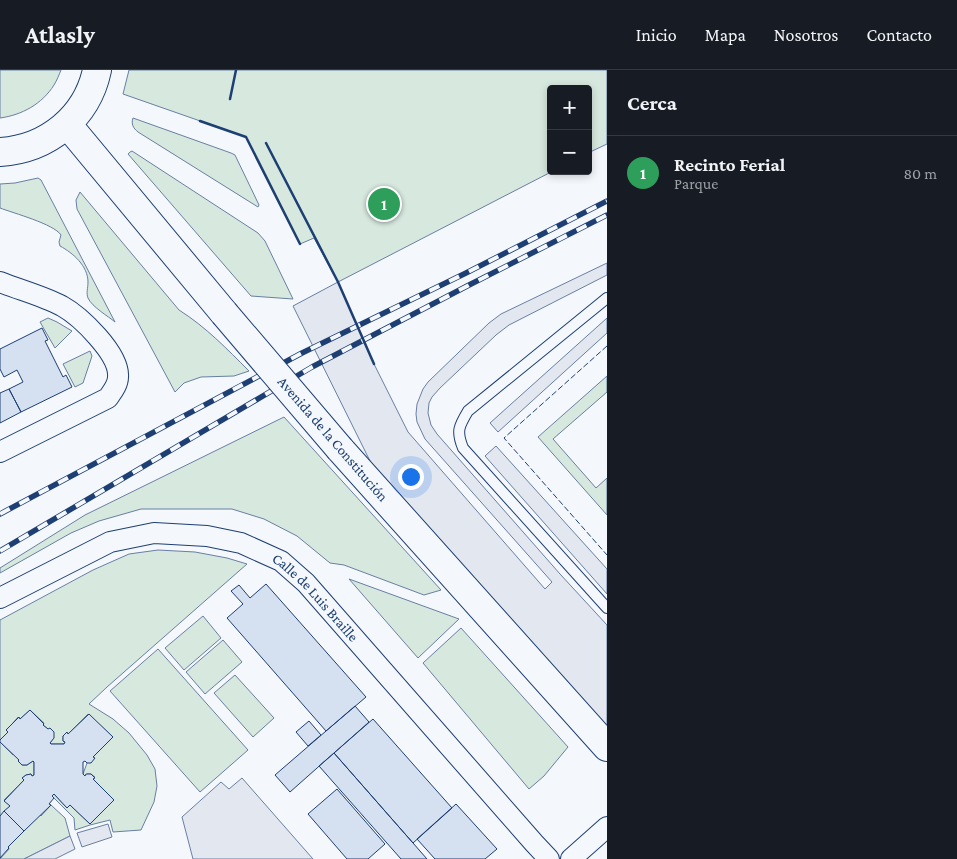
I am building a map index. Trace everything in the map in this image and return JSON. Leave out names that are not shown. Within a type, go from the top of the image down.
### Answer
[{"type":"street","points":[[0,152],[32,146],[51,137],[67,124],[79,111],[89,95],[97,70]]},
{"type":"street","name":"Avenida de la Constitución","points":[[67,124],[340,449],[607,747]]},
{"type":"street","points":[[0,282],[63,306],[87,325],[112,356],[118,376],[116,386],[108,398],[0,452]]},
{"type":"street","name":"Calle de Luis Braille","points":[[0,598],[110,542],[154,533],[207,536],[241,543],[281,562],[306,583],[549,859]]},
{"type":"street","points":[[570,859],[607,827]]},
{"type":"lane","points":[[607,298],[468,411],[460,424],[458,437],[463,448],[607,608]]},
{"type":"shaded area","points":[[0,70],[61,70],[54,85],[44,98],[31,108],[0,118]]},
{"type":"shaded area","points":[[129,70],[607,70],[607,144],[592,151],[592,85],[547,85],[547,174],[338,282],[314,238],[300,244],[246,137],[123,94]]},
{"type":"shaded area","points":[[133,118],[235,155],[259,205],[258,207],[138,132],[133,126]]},
{"type":"shaded area","points":[[132,151],[258,233],[265,241],[293,299],[251,296],[128,154]]},
{"type":"shaded area","points":[[38,178],[41,180],[115,322],[96,308],[90,301],[87,296],[88,282],[83,265],[75,256],[60,246],[61,235],[57,231],[42,223],[0,208],[0,184]]},
{"type":"shaded area","points":[[80,192],[179,310],[207,331],[249,371],[234,376],[201,377],[184,383],[175,392],[77,209],[76,200]]},
{"type":"shaded area","points":[[607,263],[607,275],[509,325],[496,335],[432,397],[428,413],[431,425],[437,434],[607,625],[607,733],[371,463],[293,306],[338,282],[374,364],[408,432],[545,589],[552,582],[425,439],[417,422],[417,404],[428,382],[489,323],[501,314]]},
{"type":"shaded area","points":[[48,318],[72,331],[55,348],[40,322]]},
{"type":"shaded area","points":[[607,318],[607,333],[498,432],[490,423]]},
{"type":"shaded area","points":[[90,351],[92,356],[83,383],[75,387],[63,364]]},
{"type":"shaded area","points":[[607,376],[607,392],[553,439],[596,488],[607,478],[607,515],[538,437]]},
{"type":"shaded area","points":[[284,417],[441,590],[424,595],[344,565],[330,563],[297,536],[264,519],[232,509],[141,509],[99,521],[71,533],[0,573],[0,568],[85,515]]},
{"type":"shaded area","points":[[496,446],[607,569],[607,594],[485,456]]},
{"type":"shaded area","points":[[158,550],[195,552],[247,564],[89,704],[113,719],[129,733],[147,755],[155,769],[157,786],[154,802],[141,830],[113,832],[110,820],[75,830],[74,818],[52,796],[54,794],[67,808],[70,805],[90,824],[114,800],[93,779],[95,777],[91,774],[85,776],[83,774],[87,763],[113,737],[88,714],[68,734],[63,736],[64,744],[51,744],[52,740],[48,729],[30,710],[20,719],[18,717],[0,740],[0,620],[93,570],[129,554]]},
{"type":"shaded area","points":[[349,579],[459,619],[418,658]]},
{"type":"shaded area","points":[[203,616],[221,638],[184,670],[165,648]]},
{"type":"shaded area","points":[[461,628],[568,747],[544,776],[529,789],[423,663]]},
{"type":"shaded area","points":[[223,640],[242,662],[205,694],[186,672]]},
{"type":"shaded area","points":[[158,649],[248,750],[200,792],[110,691]]},
{"type":"shaded area","points":[[235,675],[274,718],[253,737],[214,693]]},
{"type":"shaded area","points":[[0,742],[14,754],[22,765],[27,765],[33,761],[34,775],[26,775],[22,778],[24,780],[4,800],[10,806],[0,816]]},
{"type":"shaded area","points":[[242,778],[313,859],[193,859],[182,817],[221,782],[229,789]]},
{"type":"shaded area","points":[[51,805],[65,818],[70,836],[24,859],[0,859],[9,849],[8,847]]},
{"type":"shaded area","points":[[108,824],[112,837],[82,847],[77,833]]},
{"type":"shaded area","points":[[70,836],[75,849],[55,859],[24,859]]},
{"type":"building","points":[[42,328],[48,340],[45,341],[63,377],[66,375],[72,387],[21,412],[9,389],[23,382],[17,370],[4,377],[0,369],[0,349]]},
{"type":"building","points":[[9,389],[21,412],[0,423],[0,393]]},
{"type":"building","points":[[266,584],[366,697],[326,731],[227,618],[243,604],[231,591],[239,585],[250,598]]},
{"type":"building","points":[[355,706],[369,722],[290,792],[275,775]]},
{"type":"building","points":[[30,710],[43,725],[54,732],[51,744],[64,744],[63,736],[67,732],[68,734],[89,714],[113,737],[93,757],[95,758],[91,763],[83,762],[83,774],[85,776],[86,774],[91,774],[95,778],[93,779],[114,800],[90,824],[70,805],[67,808],[54,794],[52,796],[54,798],[49,804],[51,805],[24,831],[4,811],[10,806],[4,801],[24,780],[22,778],[26,775],[34,775],[34,762],[22,765],[0,740],[8,732],[6,730],[19,717],[20,719]]},
{"type":"building","points":[[373,719],[452,808],[413,843],[334,753]]},
{"type":"building","points":[[309,721],[321,735],[308,746],[296,732]]},
{"type":"building","points":[[334,753],[427,859],[401,859],[319,766]]},
{"type":"building","points":[[337,789],[385,844],[368,859],[347,859],[308,814]]},
{"type":"building","points":[[456,804],[497,849],[485,859],[435,859],[417,839]]},
{"type":"building","points":[[4,811],[24,831],[0,858],[0,816]]},
{"type":"railway","points":[[0,514],[302,353],[466,273],[607,201]]},
{"type":"railway","points":[[0,551],[312,367],[607,215]]},
{"type":"fence","points":[[607,346],[504,438],[607,555]]},
{"type":"wall","points":[[230,99],[236,70]]},
{"type":"wall","points":[[200,121],[246,137],[300,244]]},
{"type":"wall","points":[[266,143],[338,282],[374,364]]},
{"type":"place","name":"Recinto Ferial","points":[[384,204]]}]
